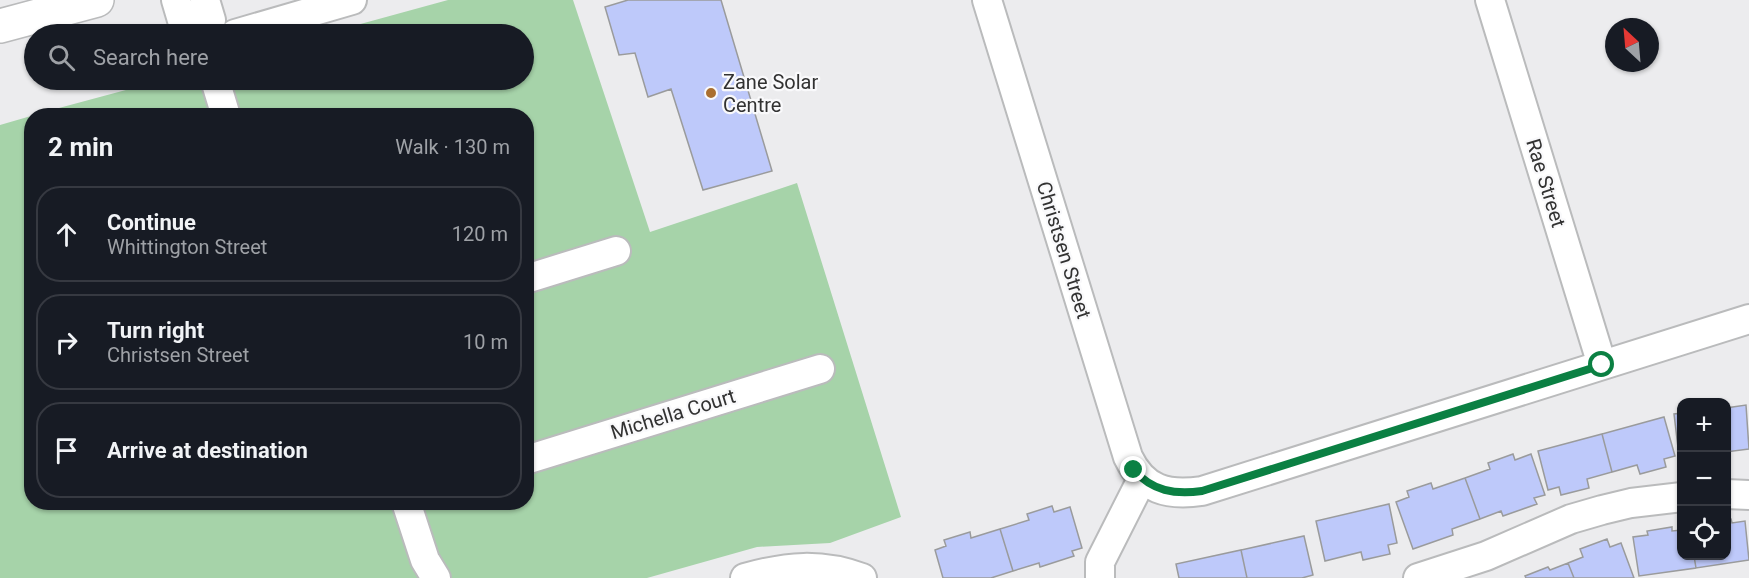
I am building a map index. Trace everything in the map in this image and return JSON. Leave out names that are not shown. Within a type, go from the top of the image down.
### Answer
[{"type":"main road","points":[[0,26],[97,0]]},
{"type":"street","points":[[176,0],[183,24]]},
{"type":"street","points":[[205,0],[211,20],[210,24]]},
{"type":"street","points":[[269,24],[352,0]]},
{"type":"street","name":"Christsen Street","points":[[987,0],[1128,457],[1134,470],[1150,484]]},
{"type":"street","name":"Rae Street","points":[[1490,0],[1602,365]]},
{"type":"street","points":[[218,90],[224,108]]},
{"type":"street","points":[[534,277],[616,251]]},
{"type":"street","points":[[1150,484],[1180,493],[1202,491],[1749,319]]},
{"type":"street","name":"Michella Court","points":[[534,458],[820,369]]},
{"type":"street","points":[[1100,578],[1100,562],[1150,484]]},
{"type":"street","points":[[1107,578],[1115,571],[1150,484]]},
{"type":"street","points":[[1731,494],[1749,495]]},
{"type":"street","points":[[1418,578],[1486,556],[1571,519],[1631,503],[1677,498]]},
{"type":"street","points":[[409,510],[425,560],[436,578]]},
{"type":"street","points":[[745,578],[784,569],[807,567],[826,568],[862,578]]},
{"type":"green space","points":[[448,0],[573,0],[650,232],[797,183],[901,517],[830,543],[757,547],[647,578],[0,578],[0,125],[24,118],[24,510],[534,510],[534,108],[59,108],[126,90],[534,90],[534,24],[360,24]]},
{"type":"building","name":"Zane Solar Centre","points":[[628,0],[721,0],[772,171],[703,190],[671,89],[648,97],[635,53],[619,55],[605,7]]},
{"type":"building","points":[[1746,405],[1749,449],[1731,451],[1731,407]]},
{"type":"building","points":[[1674,414],[1677,414],[1677,439]]},
{"type":"building","points":[[1664,417],[1675,456],[1664,459],[1666,467],[1640,474],[1637,465],[1612,472],[1602,434]]},
{"type":"building","points":[[1602,434],[1612,472],[1587,479],[1589,488],[1561,495],[1559,487],[1548,490],[1538,451]]},
{"type":"building","points":[[1513,454],[1515,460],[1531,454],[1545,495],[1534,498],[1537,504],[1503,516],[1501,511],[1480,519],[1465,478],[1490,469],[1488,463]]},
{"type":"building","points":[[1465,478],[1480,519],[1452,529],[1453,535],[1413,549],[1396,502],[1409,497],[1407,491],[1431,483],[1433,489]]},
{"type":"building","points":[[1389,504],[1397,543],[1388,545],[1390,554],[1363,560],[1361,552],[1325,561],[1316,521]]},
{"type":"building","points":[[1052,506],[1054,512],[1070,507],[1082,548],[1072,551],[1074,556],[1040,567],[1039,563],[1013,571],[1000,529],[1029,520],[1027,514]]},
{"type":"building","points":[[1731,519],[1732,523],[1745,521],[1749,560],[1696,568],[1695,560],[1731,560]]},
{"type":"building","points":[[1672,527],[1672,531],[1677,530],[1677,560],[1695,560],[1696,568],[1639,576],[1633,537],[1648,535],[1647,531]]},
{"type":"building","points":[[1000,529],[1013,571],[991,578],[943,578],[935,550],[946,546],[944,540],[970,532],[971,538]]},
{"type":"building","points":[[1304,536],[1313,575],[1302,578],[1247,578],[1241,550]]},
{"type":"building","points":[[1607,539],[1610,547],[1621,543],[1634,578],[1574,578],[1568,563],[1583,557],[1580,549]]},
{"type":"building","points":[[1241,550],[1247,578],[1179,578],[1176,564]]},
{"type":"building","points":[[1568,563],[1574,578],[1526,578],[1525,576],[1548,567],[1550,570]]},
{"type":"place","name":"Zane Solar Centre","points":[[711,93]]},
{"type":"route","points":[[1134,470],[1142,479],[1159,489],[1186,494],[1202,491],[1602,365]]}]
